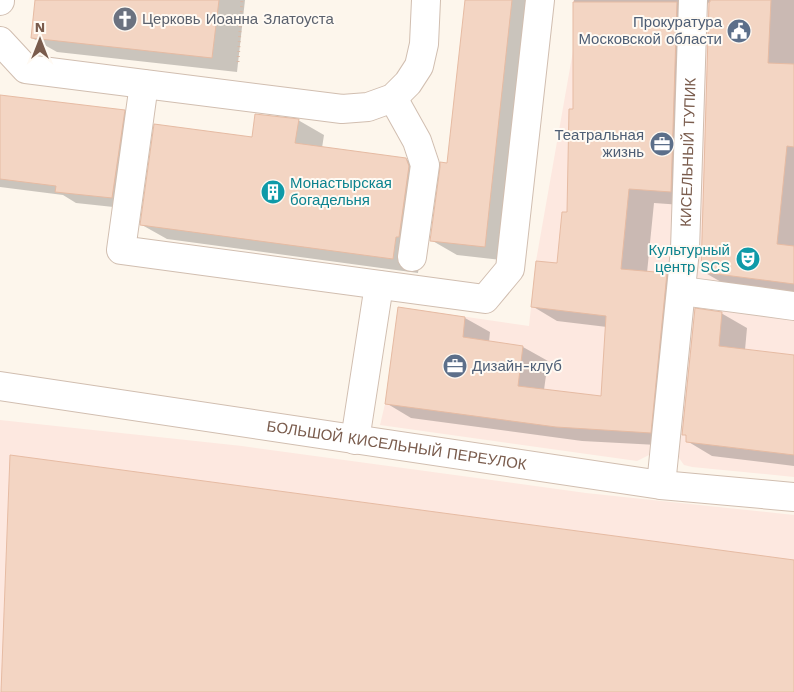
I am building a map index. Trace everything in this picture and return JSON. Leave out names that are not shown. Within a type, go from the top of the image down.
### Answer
[{"type":"street","points":[[0,41],[26,68],[342,109],[368,107],[392,98],[408,83],[419,66],[424,44],[426,0]]},
{"type":"street","points":[[144,84],[121,250],[485,300],[510,269],[540,0]]},
{"type":"street","name":"КИСЕЛЬНЫЙ ТУПИК","points":[[662,485],[685,250],[694,0]]},
{"type":"street","points":[[392,98],[417,141],[425,165],[412,257]]},
{"type":"street","points":[[355,440],[379,285]]},
{"type":"street","points":[[682,291],[794,306]]},
{"type":"street","name":"БОЛЬШОЙ КИСЕЛЬНЫЙ ПЕРЕУЛОК","points":[[0,386],[662,485],[794,497]]},
{"type":"path","points":[[237,96],[242,0]]},
{"type":"shaded area","points":[[573,0],[682,0],[674,250],[656,446],[649,455],[637,461],[380,425],[385,404],[398,307],[529,326],[536,261],[573,51]]},
{"type":"shaded area","points":[[705,0],[794,0],[794,477],[692,467],[684,465],[679,458],[678,449]]},
{"type":"shaded area","points":[[0,420],[242,446],[586,493],[794,515],[794,692],[0,692]]},
{"type":"building","name":"Церковь Иоанна Златоуста","points":[[35,0],[219,0],[212,58],[31,38]]},
{"type":"building","points":[[465,0],[512,0],[485,247],[430,241],[440,162],[447,163]]},
{"type":"building","points":[[710,0],[771,0],[768,63],[794,64],[794,147],[787,146],[777,244],[794,246],[794,284],[701,272]]},
{"type":"building","points":[[573,2],[677,2],[671,192],[629,189],[621,269],[667,273],[651,433],[556,427],[385,404],[398,307],[465,317],[463,337],[523,346],[518,386],[601,396],[606,316],[531,307],[536,261],[557,263],[562,212],[567,212],[569,109],[573,109]]},
{"type":"building","points":[[0,95],[125,110],[112,198],[55,192],[56,186],[0,179]]},
{"type":"building","name":"Монастырская богадельня","points":[[255,114],[299,119],[295,143],[406,158],[409,166],[399,237],[396,237],[393,259],[140,225],[154,124],[252,137]]},
{"type":"building","points":[[695,308],[722,312],[719,346],[794,355],[794,455],[686,442],[686,435],[682,435]]},
{"type":"building","points":[[10,455],[794,560],[794,692],[1,692]]},
{"type":"place","name":"Церковь Иоанна Златоуста","points":[[125,19]]},
{"type":"place","name":"Прокуратура Московской области","points":[[739,31]]},
{"type":"place","name":"Театральная жизнь","points":[[662,144]]},
{"type":"place","name":"Монастырская богадельня","points":[[273,192]]},
{"type":"place","name":"Культурный центр SCS","points":[[748,259]]},
{"type":"place","name":"Дизайн-клуб","points":[[455,366]]}]
